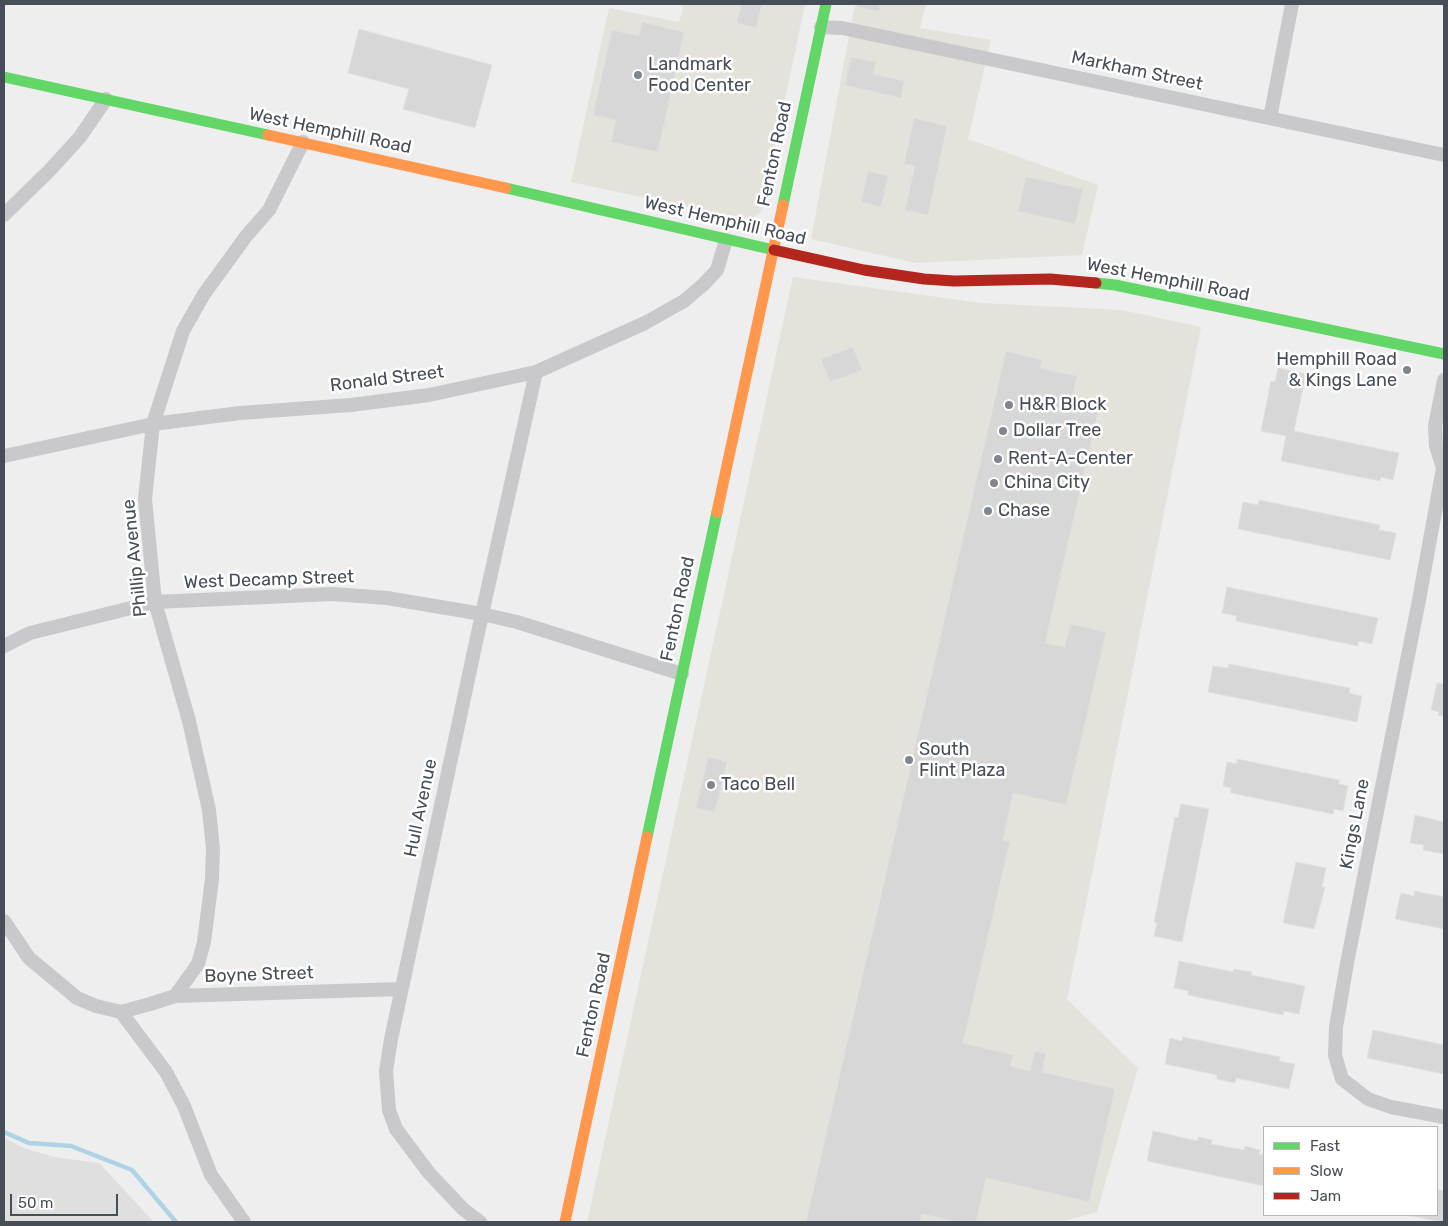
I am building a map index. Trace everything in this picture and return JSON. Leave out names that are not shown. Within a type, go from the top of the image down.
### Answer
[{"type":"street","name":"Fenton Road","points":[[565,1222],[826,4]]},
{"type":"street","points":[[1270,118],[1292,4]]},
{"type":"street","name":"Markham Street","points":[[821,27],[842,28],[1444,155]]},
{"type":"street","name":"West Hemphill Road","points":[[4,76],[192,119],[304,142],[648,220],[726,240],[864,270],[924,279],[954,281],[1050,279],[1115,285],[1444,354]]},
{"type":"street","points":[[4,215],[50,170],[80,137],[106,99]]},
{"type":"street","name":"Phillip Avenue","points":[[175,996],[198,964],[204,942],[212,879],[213,849],[208,810],[189,721],[155,602],[145,499],[153,424],[183,331],[204,294],[247,235],[270,210],[304,142]]},
{"type":"street","name":"Ronald Street","points":[[4,456],[153,424],[240,413],[351,404],[430,395],[536,372],[645,323],[684,301],[717,270],[726,240]]},
{"type":"street","name":"Hull Avenue","points":[[480,1222],[463,1209],[429,1173],[396,1129],[389,1110],[386,1071],[390,1038],[536,372]]},
{"type":"street","name":"Kings Lane","points":[[1444,380],[1435,426],[1436,446],[1444,467],[1349,956],[1336,1027],[1335,1055],[1342,1079],[1368,1099],[1391,1107],[1444,1117]]},
{"type":"street","name":"West Decamp Street","points":[[4,646],[30,634],[155,602],[333,594],[387,598],[482,614],[517,622],[682,674]]},
{"type":"street","points":[[4,921],[30,958],[77,998],[96,1006],[120,1012],[166,1072],[184,1106],[211,1175],[244,1222]]},
{"type":"street","name":"Boyne Street","points":[[120,1012],[175,996],[401,989]]},
{"type":"shaded area","points":[[684,4],[805,4],[762,211],[749,220],[571,182],[609,8],[679,22]]},
{"type":"shaded area","points":[[855,4],[926,4],[920,28],[991,40],[968,139],[1098,185],[1082,255],[915,263],[811,239]]},
{"type":"shaded area","name":"South Flint Plaza","points":[[793,277],[981,303],[1122,310],[1201,327],[1067,999],[1138,1068],[1097,1212],[1061,1222],[587,1222]]},
{"type":"shaded area","points":[[4,1138],[24,1148],[54,1157],[99,1163],[154,1222],[4,1222]]},
{"type":"building","points":[[741,4],[762,4],[756,28],[737,23]]},
{"type":"building","points":[[859,4],[880,4],[879,11],[858,7]]},
{"type":"building","name":"Landmark Food Center","points":[[642,22],[684,32],[658,152],[611,142],[616,120],[593,115],[612,30],[639,36]]},
{"type":"building","points":[[359,29],[492,65],[475,128],[403,109],[409,89],[348,73]]},
{"type":"building","points":[[851,57],[876,62],[873,74],[904,81],[901,98],[845,85]]},
{"type":"building","points":[[914,118],[947,126],[928,215],[905,210],[915,166],[904,164]]},
{"type":"building","points":[[868,171],[888,176],[881,207],[861,202]]},
{"type":"building","points":[[1026,177],[1083,189],[1075,224],[1018,211]]},
{"type":"building","points":[[853,347],[862,370],[830,382],[821,359]]},
{"type":"building","points":[[1006,351],[1042,360],[1040,368],[1077,376],[1071,402],[1099,408],[1045,643],[1065,647],[1070,624],[1106,632],[1066,805],[1013,793],[1003,840],[1010,841],[963,1043],[1013,1055],[1010,1066],[1030,1071],[1035,1051],[1046,1054],[1042,1072],[1115,1089],[1089,1202],[986,1178],[976,1222],[959,1222],[922,1214],[920,1222],[806,1222]]},
{"type":"building","points":[[1278,368],[1306,374],[1294,431],[1399,453],[1393,480],[1381,477],[1380,481],[1281,461],[1286,436],[1261,431],[1271,381],[1275,382]]},
{"type":"building","points":[[1259,500],[1380,525],[1379,530],[1396,533],[1390,560],[1238,529],[1243,502],[1258,505]]},
{"type":"building","points":[[1227,587],[1378,618],[1372,644],[1358,641],[1358,646],[1236,621],[1237,616],[1222,613]]},
{"type":"building","points":[[1229,664],[1350,688],[1349,693],[1362,696],[1357,722],[1208,692],[1213,666],[1228,668]]},
{"type":"building","points":[[1437,683],[1444,684],[1444,716],[1438,715],[1439,712],[1431,710]]},
{"type":"building","name":"Taco Bell","points":[[708,757],[727,762],[715,812],[696,808]]},
{"type":"building","points":[[1237,759],[1339,780],[1339,784],[1348,786],[1343,811],[1334,809],[1333,814],[1231,793],[1231,788],[1223,786],[1227,762],[1237,764]]},
{"type":"building","points":[[1181,804],[1209,809],[1182,942],[1154,936],[1157,923],[1154,922],[1175,817],[1178,818]]},
{"type":"building","points":[[1415,815],[1444,822],[1444,854],[1423,850],[1424,845],[1410,843]]},
{"type":"building","points":[[1296,862],[1326,868],[1322,887],[1325,887],[1314,929],[1283,923]]},
{"type":"building","points":[[1415,891],[1444,897],[1444,929],[1395,919],[1401,893],[1414,896]]},
{"type":"building","points":[[1179,961],[1233,972],[1234,969],[1252,972],[1251,975],[1305,986],[1299,1014],[1284,1011],[1283,1015],[1188,995],[1188,991],[1174,988]]},
{"type":"building","points":[[1373,1030],[1444,1045],[1444,1074],[1367,1058]]},
{"type":"building","points":[[1183,1037],[1280,1057],[1279,1061],[1295,1064],[1289,1089],[1236,1078],[1235,1083],[1217,1079],[1217,1075],[1165,1064],[1170,1038],[1182,1041]]},
{"type":"building","points":[[1153,1131],[1198,1141],[1198,1137],[1212,1140],[1211,1144],[1244,1150],[1245,1146],[1260,1150],[1259,1154],[1263,1155],[1263,1186],[1147,1161]]},
{"type":"building","points":[[1438,1189],[1444,1191],[1444,1222],[1411,1216],[1438,1216]]},
{"type":"waterway","points":[[4,1132],[29,1143],[71,1146],[132,1170],[176,1222]]},
{"type":"traffic: fast","points":[[783,205],[826,4]]},
{"type":"traffic: fast","points":[[4,77],[268,135]]},
{"type":"traffic: fast","points":[[506,188],[774,250]]},
{"type":"traffic: fast","points":[[1096,283],[1115,285],[1444,354]]},
{"type":"traffic: fast","points":[[647,837],[717,512]]},
{"type":"traffic: slow","points":[[268,135],[506,188]]},
{"type":"traffic: slow","points":[[717,512],[783,205]]},
{"type":"traffic: slow","points":[[565,1222],[647,837]]},
{"type":"traffic: jam","points":[[774,250],[864,270],[924,279],[954,281],[1050,279],[1096,283]]},
{"type":"place","name":"Landmark Food Center","points":[[638,75]]},
{"type":"place","name":"Hemphill Road & Kings Lane","points":[[1407,370]]},
{"type":"place","name":"H&R Block","points":[[1009,405]]},
{"type":"place","name":"Dollar Tree","points":[[1003,431]]},
{"type":"place","name":"Rent-A-Center","points":[[998,459]]},
{"type":"place","name":"China City","points":[[994,483]]},
{"type":"place","name":"Chase","points":[[988,511]]},
{"type":"place","name":"South Flint Plaza","points":[[909,760]]},
{"type":"place","name":"Taco Bell","points":[[711,785]]}]
